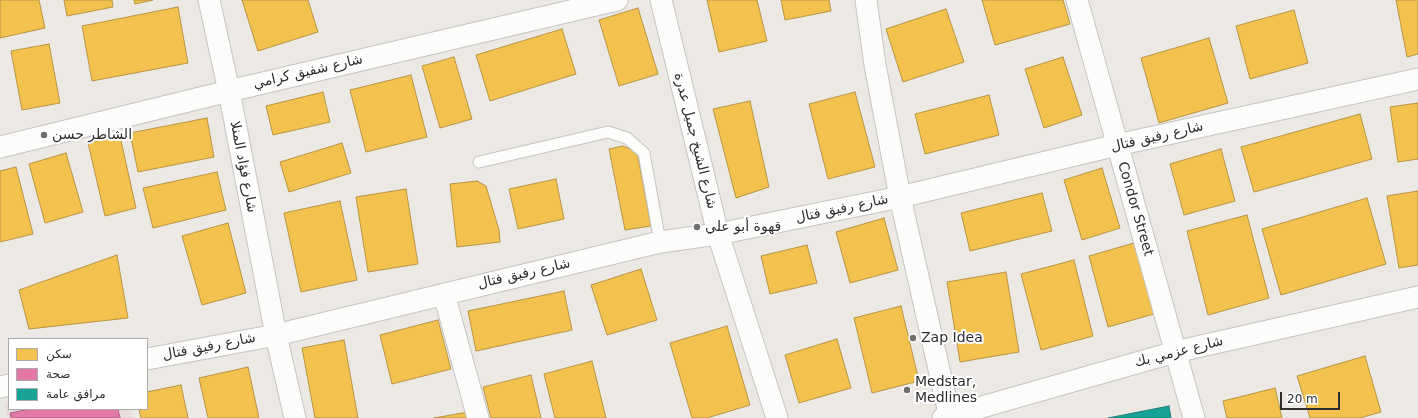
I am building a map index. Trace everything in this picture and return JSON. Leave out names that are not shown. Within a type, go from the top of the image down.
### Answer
[{"type":"street","name":"شارع فؤاد المنلا","points":[[209,0],[276,335],[296,418]]},
{"type":"street","name":"شارع شفيق كرامي","points":[[0,147],[228,91],[617,0]]},
{"type":"street","name":"شارع الشيخ جميل عدرة","points":[[661,0],[718,234],[777,418]]},
{"type":"street","points":[[866,0],[875,65],[900,197],[947,417]]},
{"type":"street","name":"Condor Street","points":[[1077,0],[1194,418]]},
{"type":"street","name":"شارع رفيق فتال","points":[[148,359],[276,335],[660,242],[718,234],[900,197],[1117,145],[1418,79]]},
{"type":"street","points":[[444,294],[478,418]]},
{"type":"street","name":"شارع عزمي بك","points":[[947,417],[1175,352],[1418,297]]},
{"type":"lane","points":[[479,162],[608,132],[627,138],[644,153],[660,242]]},
{"type":"shaded area","points":[[8,402],[8,410],[131,410],[132,418],[7,418],[5,403]]},
{"type":"building: سكن","points":[[0,0],[39,0],[45,28],[0,38]]},
{"type":"building: سكن","points":[[64,0],[112,0],[113,7],[67,16]]},
{"type":"building: سكن","points":[[134,0],[153,0],[135,4]]},
{"type":"building: سكن","points":[[242,0],[308,0],[318,32],[258,51]]},
{"type":"building: سكن","points":[[707,0],[757,0],[767,41],[719,52]]},
{"type":"building: سكن","points":[[781,0],[829,0],[831,11],[785,20]]},
{"type":"building: سكن","points":[[982,0],[1063,0],[1070,24],[995,45]]},
{"type":"building: سكن","points":[[1396,0],[1418,0],[1418,54],[1407,57]]},
{"type":"building: سكن","points":[[178,7],[188,63],[92,81],[82,26]]},
{"type":"building: سكن","points":[[638,8],[658,74],[619,86],[599,20]]},
{"type":"building: سكن","points":[[946,9],[964,62],[903,82],[886,29]]},
{"type":"building: سكن","points":[[1294,10],[1308,63],[1250,79],[1236,26]]},
{"type":"building: سكن","points":[[562,29],[576,74],[490,101],[476,55]]},
{"type":"building: سكن","points":[[1209,38],[1228,103],[1159,123],[1141,58]]},
{"type":"building: سكن","points":[[49,44],[60,103],[22,110],[11,51]]},
{"type":"building: سكن","points":[[454,57],[472,119],[440,128],[422,66]]},
{"type":"building: سكن","points":[[1063,57],[1082,115],[1044,128],[1025,69]]},
{"type":"building: سكن","points":[[411,75],[427,137],[366,152],[350,90]]},
{"type":"building: سكن","points":[[323,92],[330,122],[273,135],[266,106]]},
{"type":"building: سكن","points":[[855,92],[875,167],[828,179],[809,104]]},
{"type":"building: سكن","points":[[989,95],[999,135],[925,154],[915,114]]},
{"type":"building: سكن","points":[[750,101],[769,187],[736,198],[713,109]]},
{"type":"building: سكن","points":[[1418,103],[1418,159],[1398,162],[1390,107]]},
{"type":"building: سكن","points":[[1360,114],[1372,159],[1254,192],[1241,147]]},
{"type":"building: سكن","points":[[207,118],[214,157],[138,172],[130,133]]},
{"type":"building: سكن","points":[[120,136],[136,208],[105,216],[88,143]]},
{"type":"building: سكن","points":[[342,143],[351,173],[289,192],[280,162]]},
{"type":"building: سكن","points":[[623,146],[637,152],[651,226],[625,230],[609,149]]},
{"type":"building: سكن","points":[[1221,149],[1235,201],[1184,215],[1170,164]]},
{"type":"building: سكن","points":[[66,153],[83,212],[45,223],[29,164]]},
{"type":"building: سكن","points":[[16,167],[33,234],[0,242],[0,171]]},
{"type":"building: سكن","points":[[1102,168],[1120,228],[1082,240],[1064,180]]},
{"type":"building: سكن","points":[[217,172],[226,210],[153,228],[143,188]]},
{"type":"building: سكن","points":[[556,179],[564,219],[518,229],[509,189]]},
{"type":"building: سكن","points":[[477,181],[486,186],[499,230],[500,242],[457,247],[450,184]]},
{"type":"building: سكن","points":[[406,189],[418,264],[368,272],[356,197]]},
{"type":"building: سكن","points":[[1418,191],[1418,265],[1399,268],[1387,196]]},
{"type":"building: سكن","points":[[1042,193],[1052,231],[970,251],[961,213]]},
{"type":"building: سكن","points":[[1367,198],[1386,264],[1281,295],[1262,229]]},
{"type":"building: سكن","points":[[340,201],[357,280],[301,292],[284,213]]},
{"type":"building: سكن","points":[[1247,215],[1269,298],[1208,315],[1187,231]]},
{"type":"building: سكن","points":[[884,218],[898,270],[850,283],[836,232]]},
{"type":"building: سكن","points":[[228,223],[246,293],[202,305],[182,236]]},
{"type":"building: سكن","points":[[1134,243],[1154,314],[1108,327],[1089,256]]},
{"type":"building: سكن","points":[[807,245],[817,283],[770,294],[761,256]]},
{"type":"building: سكن","points":[[117,255],[128,318],[29,329],[19,290]]},
{"type":"building: سكن","points":[[1074,260],[1093,336],[1041,350],[1021,274]]},
{"type":"building: سكن","points":[[641,269],[657,320],[607,335],[591,285]]},
{"type":"building: سكن","points":[[1006,272],[1019,352],[960,362],[947,282]]},
{"type":"building: سكن","points":[[564,291],[572,330],[476,351],[468,311]]},
{"type":"building: سكن","points":[[901,306],[919,381],[872,393],[854,318]]},
{"type":"building: سكن","points":[[438,320],[451,369],[392,384],[380,335]]},
{"type":"building: سكن","points":[[727,326],[750,405],[707,418],[692,418],[670,343]]},
{"type":"building: سكن","points":[[837,339],[851,388],[799,403],[785,355]]},
{"type":"building: سكن","points":[[344,340],[358,418],[315,418],[302,348]]},
{"type":"building: سكن","points":[[1365,356],[1381,412],[1360,418],[1310,418],[1297,376]]},
{"type":"building: سكن","points":[[592,361],[606,418],[555,418],[544,374]]},
{"type":"building: سكن","points":[[248,367],[259,418],[208,418],[199,378]]},
{"type":"building: سكن","points":[[531,375],[541,418],[491,418],[483,387]]},
{"type":"building: سكن","points":[[181,385],[188,418],[141,418],[139,410],[148,410],[148,392]]},
{"type":"building: سكن","points":[[1275,388],[1282,418],[1227,418],[1223,401]]},
{"type":"building: سكن","points":[[468,412],[469,418],[434,418]]},
{"type":"building: صحة","points":[[25,410],[118,410],[120,418],[11,418],[10,413]]},
{"type":"building: مرافق عامة","points":[[1169,406],[1171,418],[1108,418]]},
{"type":"place","name":"الشاطر حسن","points":[[44,135]]},
{"type":"place","name":"قهوة أبو علي","points":[[697,227]]},
{"type":"place","name":"Zap Idea","points":[[913,338]]},
{"type":"place","name":"Medstar, Medlines","points":[[907,390]]}]
